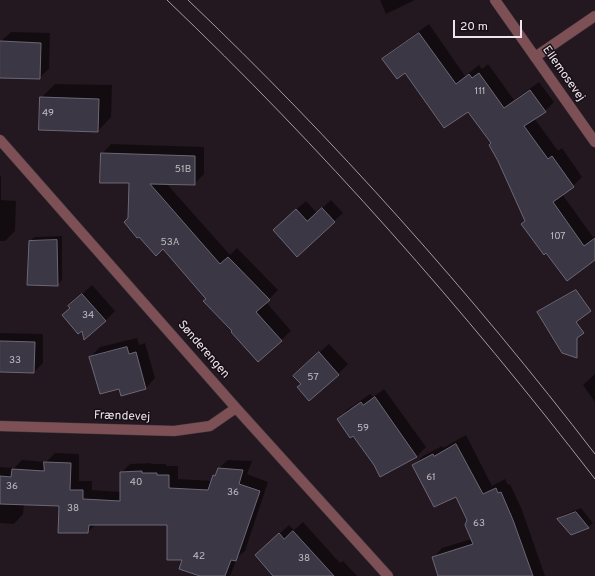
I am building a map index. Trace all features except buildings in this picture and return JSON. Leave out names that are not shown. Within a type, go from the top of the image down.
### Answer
[{"type":"street","name":"Ellemosevej","points":[[495,0],[595,142]]},
{"type":"street","points":[[535,57],[595,16]]},
{"type":"street","name":"Sønderengen","points":[[0,140],[236,408],[388,576]]},
{"type":"street","name":"Frændevej","points":[[0,426],[174,431],[210,426],[236,408]]},
{"type":"tram line","points":[[167,0],[281,113],[390,231],[495,353],[595,479]]},
{"type":"tram line","points":[[188,0],[296,107],[400,219],[500,335],[595,454]]}]
